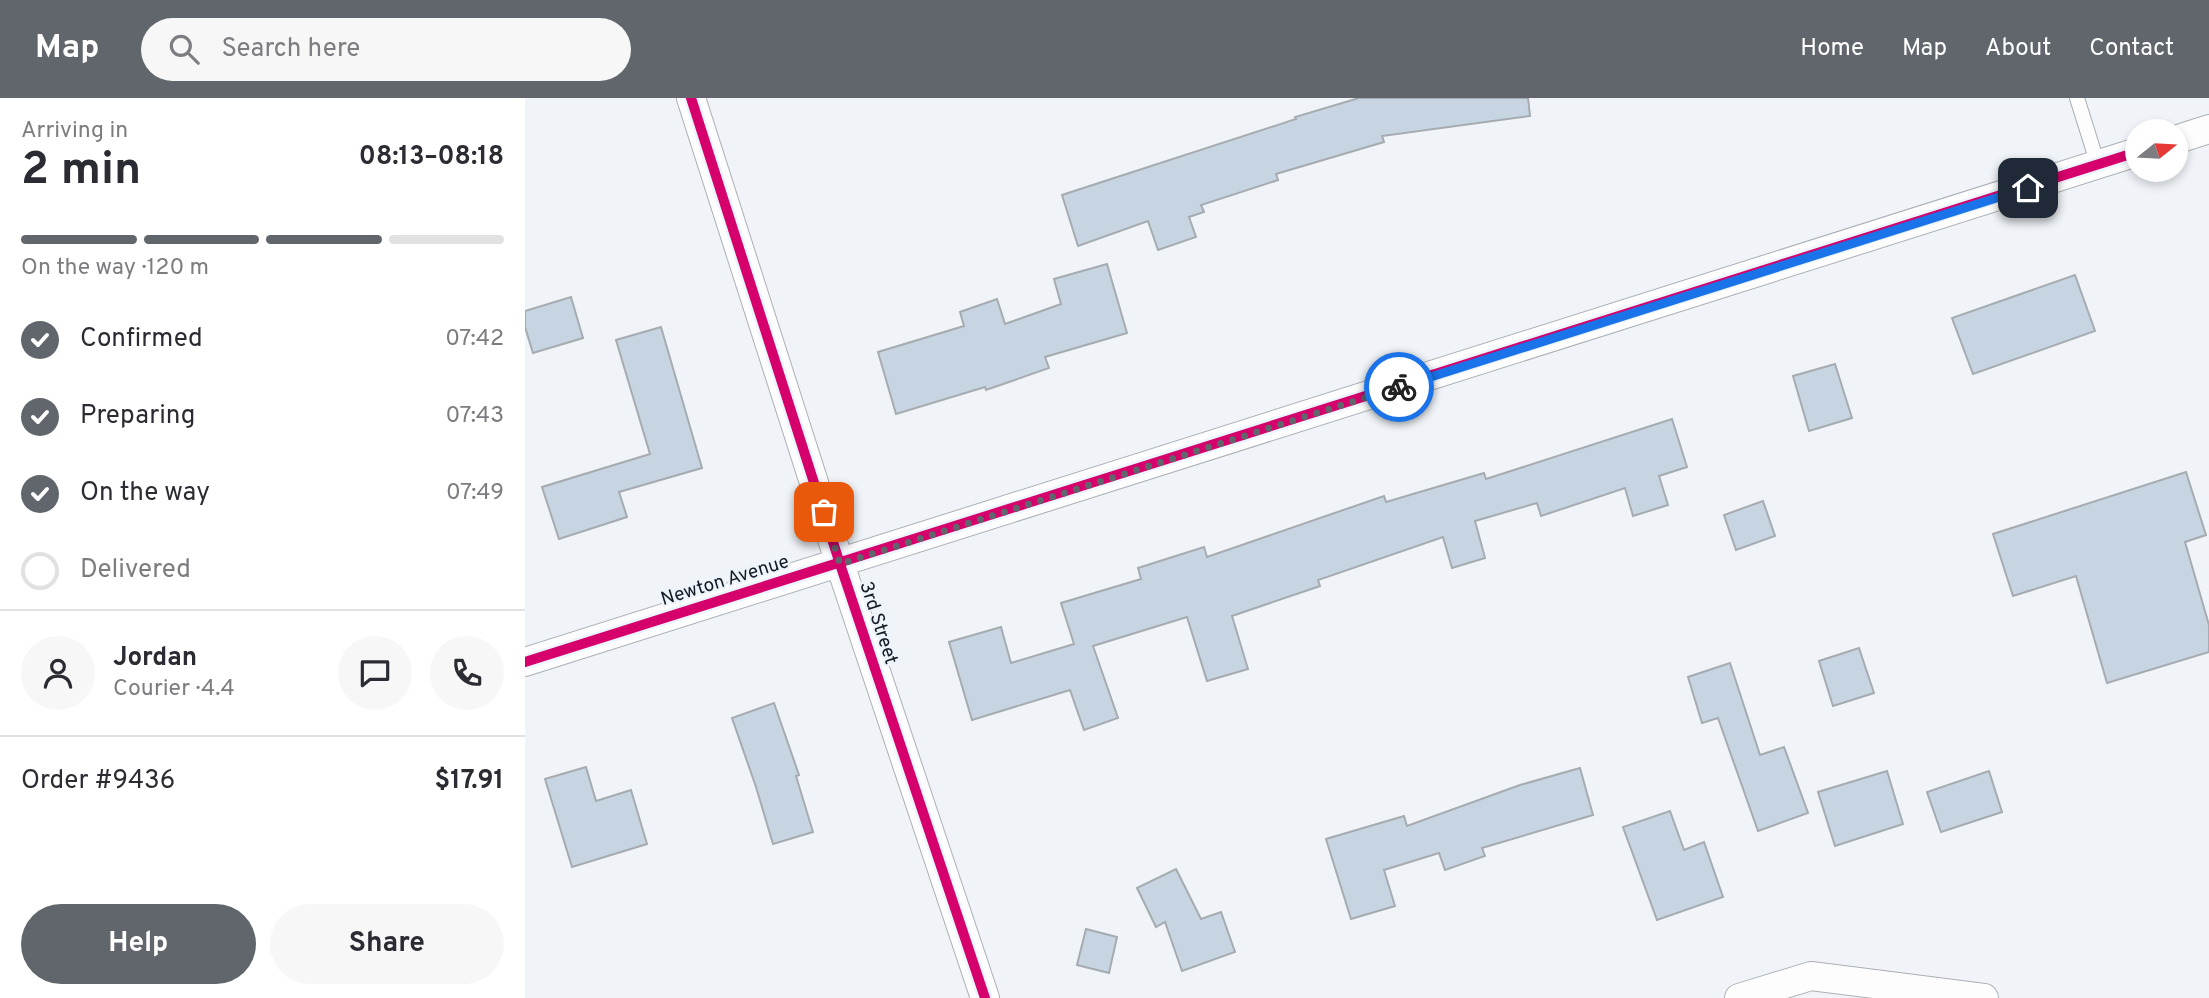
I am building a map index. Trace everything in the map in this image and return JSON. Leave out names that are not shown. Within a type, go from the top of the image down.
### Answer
[{"type":"street","name":"3rd Street","points":[[691,98],[840,564],[985,998]]},
{"type":"street","points":[[2188,136],[2209,129]]},
{"type":"street","name":"Newton Avenue","points":[[525,662],[2125,156]]},
{"type":"street","points":[[1739,998],[1811,976],[1984,998]]},
{"type":"lane","points":[[2077,98],[2098,165]]},
{"type":"building","points":[[1359,98],[1528,98],[1530,116],[1382,136],[1384,142],[1276,174],[1278,180],[1201,205],[1204,212],[1189,217],[1196,237],[1158,250],[1148,221],[1078,246],[1062,195]]},
{"type":"building","points":[[1107,264],[1127,333],[1045,357],[1049,368],[986,390],[985,387],[896,414],[878,352],[964,326],[960,312],[997,299],[1005,324],[1061,304],[1054,279]]},
{"type":"building","points":[[2075,275],[2095,331],[1973,374],[1952,318]]},
{"type":"building","points":[[571,297],[583,338],[533,353],[525,327],[525,311]]},
{"type":"building","points":[[661,327],[702,468],[619,492],[627,517],[559,539],[542,487],[650,454],[616,340]]},
{"type":"building","points":[[1835,364],[1852,418],[1809,431],[1793,376]]},
{"type":"building","points":[[1672,419],[1687,467],[1659,476],[1668,505],[1633,516],[1625,488],[1541,516],[1537,503],[1475,521],[1485,558],[1452,568],[1443,537],[1318,580],[1320,586],[1232,616],[1248,669],[1207,681],[1187,617],[1093,646],[1118,718],[1084,730],[1070,690],[972,720],[949,642],[1001,627],[1011,663],[1074,644],[1061,603],[1141,579],[1138,568],[1204,547],[1207,557],[1384,496],[1386,502],[1484,473],[1486,479]]},
{"type":"building","points":[[2186,472],[2206,535],[2185,542],[2209,625],[2209,652],[2107,683],[2076,576],[2013,596],[1993,534]]},
{"type":"building","points":[[1763,501],[1775,536],[1736,550],[1724,515]]},
{"type":"building","points":[[1859,648],[1874,693],[1833,706],[1819,661]]},
{"type":"building","points":[[1730,663],[1760,755],[1784,747],[1808,813],[1758,831],[1718,718],[1702,723],[1688,677]]},
{"type":"building","points":[[774,703],[799,775],[796,776],[813,832],[773,844],[732,718]]},
{"type":"building","points":[[586,767],[596,801],[631,790],[647,844],[572,867],[545,779]]},
{"type":"building","points":[[1580,768],[1593,815],[1482,848],[1485,856],[1445,870],[1439,853],[1384,870],[1395,906],[1351,919],[1326,839],[1404,816],[1407,826],[1520,785]]},
{"type":"building","points":[[1887,771],[1903,824],[1835,846],[1818,792]]},
{"type":"building","points":[[1989,771],[2002,812],[1941,832],[1927,792]]},
{"type":"building","points":[[1670,811],[1684,850],[1704,842],[1723,897],[1657,920],[1623,827]]},
{"type":"building","points":[[1176,869],[1201,919],[1221,912],[1235,952],[1182,971],[1165,922],[1156,927],[1137,888]]},
{"type":"building","points":[[1086,929],[1117,937],[1109,973],[1077,965]]},
{"type":"cycle path","points":[[691,98],[840,564],[985,998]]},
{"type":"cycle path","points":[[525,662],[2125,156]]},
{"type":"way so far","points":[[824,512],[840,564],[1399,387]]},
{"type":"route","points":[[1399,387],[2028,188]]}]
